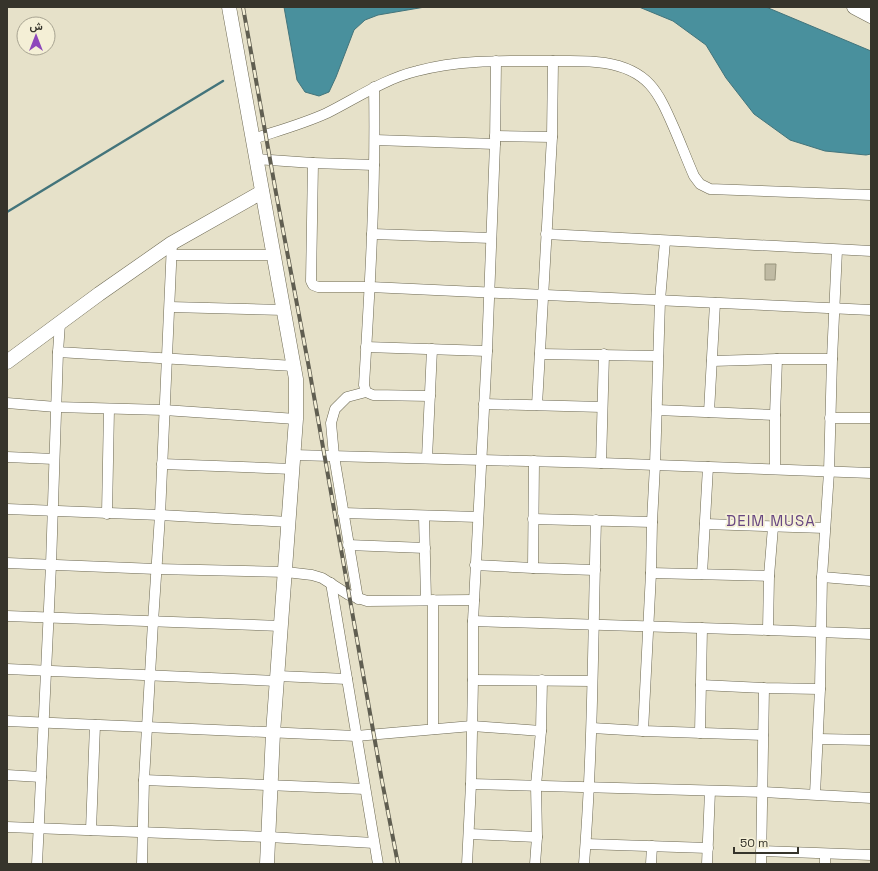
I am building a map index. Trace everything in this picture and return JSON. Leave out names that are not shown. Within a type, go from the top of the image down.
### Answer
[{"type":"main road","points":[[229,7],[294,366],[297,397],[286,572],[273,733],[267,864]]},
{"type":"main road","points":[[854,7],[871,16]]},
{"type":"main road","points":[[7,362],[128,274],[172,249],[262,192]]},
{"type":"street","points":[[537,405],[552,137],[553,61]]},
{"type":"street","points":[[253,139],[326,113],[393,78],[436,66],[462,62],[604,62],[638,74],[653,88],[663,103],[694,176],[700,184],[710,189],[871,194]]},
{"type":"street","points":[[467,864],[471,784],[473,621],[487,351],[495,140],[496,62]]},
{"type":"street","points":[[366,392],[364,385],[370,287],[375,140],[374,87]]},
{"type":"street","points":[[375,140],[495,140],[552,137]]},
{"type":"street","points":[[256,159],[374,165]]},
{"type":"street","points":[[313,163],[312,280],[313,285],[318,287],[370,287],[488,294],[871,310]]},
{"type":"street","points":[[372,234],[491,238]]},
{"type":"street","points":[[546,234],[871,251]]},
{"type":"street","points":[[643,731],[649,626],[660,300],[665,241]]},
{"type":"street","points":[[142,864],[144,780],[151,676],[152,622],[160,515],[172,249],[274,255]]},
{"type":"street","points":[[815,794],[820,689],[822,577],[824,528],[829,472],[837,250]]},
{"type":"street","points":[[709,412],[715,303]]},
{"type":"street","points":[[170,307],[284,310]]},
{"type":"street","points":[[37,864],[51,565],[60,323]]},
{"type":"street","points":[[366,347],[487,351]]},
{"type":"street","points":[[427,458],[432,349]]},
{"type":"street","points":[[58,352],[294,366]]},
{"type":"street","points":[[540,354],[658,356]]},
{"type":"street","points":[[601,463],[604,354]]},
{"type":"street","points":[[775,469],[777,359]]},
{"type":"street","points":[[712,361],[832,359]]},
{"type":"street","points":[[358,599],[334,456],[331,423],[335,409],[347,397],[366,392],[372,395],[430,396]]},
{"type":"street","points":[[7,403],[56,407],[164,410],[296,419]]},
{"type":"street","points":[[484,404],[602,407]]},
{"type":"street","points":[[107,514],[109,408]]},
{"type":"street","points":[[657,410],[775,415]]},
{"type":"street","points":[[830,418],[871,418]]},
{"type":"street","points":[[162,464],[293,462],[334,456],[601,463],[871,473]]},
{"type":"street","points":[[7,457],[54,459]]},
{"type":"street","points":[[533,568],[534,461]]},
{"type":"street","points":[[702,574],[708,467]]},
{"type":"street","points":[[7,509],[289,522]]},
{"type":"street","points":[[343,513],[478,517]]},
{"type":"street","points":[[424,516],[425,548],[430,600],[433,729]]},
{"type":"street","points":[[533,519],[652,522]]},
{"type":"street","points":[[584,864],[590,787],[596,520]]},
{"type":"street","points":[[705,524],[824,528]]},
{"type":"street","points":[[768,630],[769,576],[773,527]]},
{"type":"street","points":[[348,545],[425,548]]},
{"type":"street","points":[[7,563],[286,572],[312,575],[331,583],[349,595],[367,602],[474,600]]},
{"type":"street","points":[[476,565],[595,570]]},
{"type":"street","points":[[651,573],[769,576]]},
{"type":"street","points":[[822,577],[871,581]]},
{"type":"street","points":[[331,583],[378,864]]},
{"type":"street","points":[[7,616],[281,626]]},
{"type":"street","points":[[473,621],[871,634]]},
{"type":"street","points":[[700,733],[702,628]]},
{"type":"street","points":[[7,669],[151,676],[347,679]]},
{"type":"street","points":[[473,680],[592,680]]},
{"type":"street","points":[[535,864],[537,837],[536,785],[541,731],[542,680]]},
{"type":"street","points":[[701,685],[820,689]]},
{"type":"street","points":[[761,864],[764,688]]},
{"type":"street","points":[[7,721],[356,736],[472,726],[541,731]]},
{"type":"street","points":[[91,830],[95,725]]},
{"type":"street","points":[[592,728],[763,735]]},
{"type":"street","points":[[818,739],[871,740]]},
{"type":"street","points":[[7,775],[41,777]]},
{"type":"street","points":[[144,780],[365,789]]},
{"type":"street","points":[[471,784],[763,792],[871,798]]},
{"type":"street","points":[[707,864],[710,791]]},
{"type":"street","points":[[7,827],[269,837],[374,844]]},
{"type":"street","points":[[469,834],[537,837]]},
{"type":"street","points":[[586,844],[708,848]]},
{"type":"street","points":[[651,864],[652,846]]},
{"type":"street","points":[[761,851],[825,859],[871,855]]},
{"type":"water","points":[[284,7],[425,7],[378,15],[365,20],[354,30],[329,92],[319,96],[305,92],[297,80]]},
{"type":"water","points":[[639,7],[766,7],[871,51],[871,154],[866,155],[825,151],[790,140],[754,114],[726,78],[706,45],[673,21]]},
{"type":"building","points":[[765,264],[776,264],[775,280],[765,280]]},
{"type":"waterway","points":[[7,212],[223,81]]},
{"type":"railway","points":[[243,7],[398,864]]},
{"type":"district","name":"DEIM MUSA","points":[[771,521]]}]
